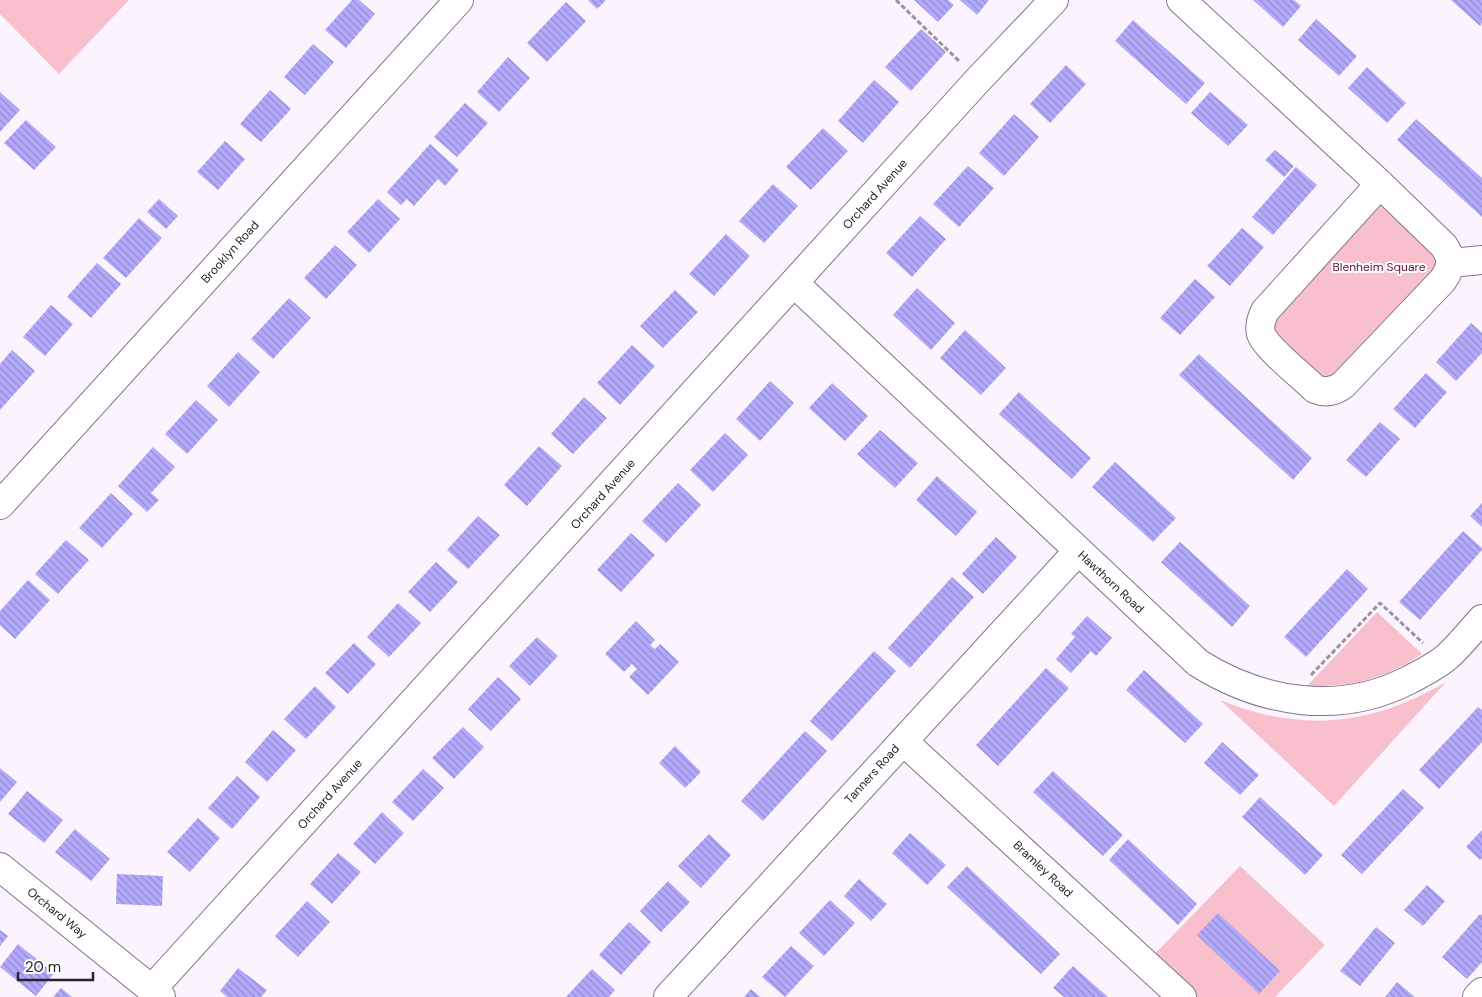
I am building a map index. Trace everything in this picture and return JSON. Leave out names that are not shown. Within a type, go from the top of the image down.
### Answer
[{"type":"street","name":"Brooklyn Road","points":[[0,505],[459,0]]},
{"type":"street","name":"Orchard Avenue","points":[[157,993],[978,80],[1054,0]]},
{"type":"street","points":[[1181,0],[1380,184],[1444,246],[1450,255],[1451,263],[1443,280],[1344,385],[1337,390],[1322,392],[1315,388],[1265,342],[1260,327],[1261,319],[1265,311],[1380,184]]},
{"type":"street","points":[[1451,263],[1482,260]]},
{"type":"street","name":"Hawthorn Road","points":[[794,284],[1198,663],[1220,677],[1243,687],[1288,699],[1346,699],[1374,694],[1424,672],[1447,657],[1482,619]]},
{"type":"street","name":"Tanners Road","points":[[668,997],[1078,551]]},
{"type":"street","name":"Bramley Road","points":[[903,741],[1182,997]]},
{"type":"street","name":"Orchard Way","points":[[0,867],[157,993]]},
{"type":"street","points":[[1477,997],[1482,992]]},
{"type":"path","points":[[896,0],[978,80]]},
{"type":"path","points":[[1288,699],[1380,603],[1442,660]]},
{"type":"green space","points":[[0,0],[129,0],[59,74],[0,14]]},
{"type":"green space","name":"Blenheim Square","points":[[1380,184],[1450,255],[1330,391],[1261,319]]},
{"type":"green space","points":[[1377,612],[1422,654],[1395,670],[1368,680],[1339,685],[1307,686]]},
{"type":"green space","points":[[1446,682],[1334,806],[1220,700],[1250,711],[1279,717],[1335,720],[1363,716],[1390,708],[1418,697]]},
{"type":"green space","points":[[1240,866],[1325,945],[1275,997],[1182,997],[1146,963]]},
{"type":"building","points":[[352,0],[359,0],[375,14],[346,48],[325,30]]},
{"type":"building","points":[[588,0],[606,0],[597,9]]},
{"type":"building","points":[[914,0],[948,0],[954,5],[938,22]]},
{"type":"building","points":[[960,0],[989,0],[977,15]]},
{"type":"building","points":[[1253,0],[1294,0],[1301,6],[1283,27]]},
{"type":"building","points":[[1451,0],[1482,0],[1482,23],[1480,26]]},
{"type":"building","points":[[566,2],[586,21],[547,62],[527,43]]},
{"type":"building","points":[[1316,19],[1357,56],[1339,76],[1298,40]]},
{"type":"building","points":[[1133,20],[1205,83],[1186,104],[1115,41]]},
{"type":"building","points":[[921,29],[946,52],[911,91],[885,67]]},
{"type":"building","points":[[313,44],[334,62],[305,95],[284,77]]},
{"type":"building","points":[[508,57],[530,78],[499,112],[477,92]]},
{"type":"building","points":[[1066,65],[1086,84],[1050,123],[1030,104]]},
{"type":"building","points":[[1367,67],[1406,103],[1387,123],[1348,88]]},
{"type":"building","points":[[874,80],[899,102],[863,143],[838,121]]},
{"type":"building","points":[[270,90],[291,109],[261,142],[240,124]]},
{"type":"building","points":[[0,92],[20,110],[0,132]]},
{"type":"building","points":[[1210,92],[1248,125],[1228,146],[1191,113]]},
{"type":"building","points":[[465,103],[488,123],[457,157],[434,137]]},
{"type":"building","points":[[1014,114],[1039,137],[1004,176],[979,153]]},
{"type":"building","points":[[1416,119],[1482,178],[1482,217],[1397,140]]},
{"type":"building","points":[[26,120],[56,147],[34,170],[4,143]]},
{"type":"building","points":[[823,128],[848,151],[811,190],[786,167]]},
{"type":"building","points":[[225,141],[245,159],[218,190],[197,172]]},
{"type":"building","points":[[430,144],[459,170],[445,186],[438,179],[414,206],[407,199],[401,205],[387,192]]},
{"type":"building","points":[[1275,150],[1294,166],[1284,177],[1265,160]]},
{"type":"building","points":[[968,166],[994,188],[959,227],[933,204]]},
{"type":"building","points":[[1296,167],[1317,185],[1273,235],[1252,217]]},
{"type":"building","points":[[773,184],[798,206],[764,243],[739,221]]},
{"type":"building","points":[[159,199],[178,216],[166,229],[147,212]]},
{"type":"building","points":[[378,199],[400,219],[369,253],[347,232]]},
{"type":"building","points":[[920,216],[946,239],[912,277],[886,253]]},
{"type":"building","points":[[139,218],[162,238],[126,278],[103,258]]},
{"type":"building","points":[[1242,228],[1264,247],[1230,286],[1207,266]]},
{"type":"building","points":[[726,234],[750,256],[714,296],[689,274]]},
{"type":"building","points":[[335,245],[357,265],[326,299],[304,278]]},
{"type":"building","points":[[97,263],[121,284],[91,318],[67,297]]},
{"type":"building","points":[[1195,279],[1215,297],[1180,335],[1160,318]]},
{"type":"building","points":[[917,288],[955,323],[931,350],[893,315]]},
{"type":"building","points":[[675,290],[698,312],[663,348],[640,326]]},
{"type":"building","points":[[289,298],[311,318],[273,359],[251,339]]},
{"type":"building","points":[[51,305],[73,324],[45,356],[23,337]]},
{"type":"building","points":[[1471,323],[1482,333],[1482,353],[1456,381],[1436,362]]},
{"type":"building","points":[[965,330],[1006,368],[981,395],[940,358]]},
{"type":"building","points":[[632,345],[655,366],[620,405],[597,383]]},
{"type":"building","points":[[12,350],[35,371],[0,410],[0,364]]},
{"type":"building","points":[[238,352],[260,372],[229,407],[207,386]]},
{"type":"building","points":[[1199,354],[1312,458],[1293,480],[1179,375]]},
{"type":"building","points":[[1426,373],[1447,392],[1415,428],[1393,409]]},
{"type":"building","points":[[770,381],[794,403],[760,441],[736,419]]},
{"type":"building","points":[[832,383],[868,416],[845,441],[809,408]]},
{"type":"building","points":[[1019,392],[1091,458],[1072,479],[999,414]]},
{"type":"building","points":[[584,397],[607,418],[573,454],[551,434]]},
{"type":"building","points":[[196,400],[218,420],[187,454],[165,434]]},
{"type":"building","points":[[1380,422],[1400,439],[1366,477],[1346,460]]},
{"type":"building","points":[[880,430],[918,463],[895,488],[857,454]]},
{"type":"building","points":[[725,433],[748,455],[713,492],[690,470]]},
{"type":"building","points":[[539,446],[562,466],[527,506],[504,485]]},
{"type":"building","points":[[153,447],[175,467],[151,493],[159,500],[147,512],[118,486]]},
{"type":"building","points":[[1115,462],[1176,518],[1153,542],[1092,487]]},
{"type":"building","points":[[937,476],[977,512],[956,536],[916,500]]},
{"type":"building","points":[[678,483],[701,505],[666,543],[642,521]]},
{"type":"building","points":[[111,493],[133,514],[102,548],[79,528]]},
{"type":"building","points":[[1482,503],[1482,527],[1470,516]]},
{"type":"building","points":[[478,516],[500,535],[468,569],[447,550]]},
{"type":"building","points":[[1463,531],[1482,550],[1420,620],[1399,602]]},
{"type":"building","points":[[631,533],[655,555],[621,592],[597,570]]},
{"type":"building","points":[[996,537],[1017,557],[983,594],[962,574]]},
{"type":"building","points":[[66,540],[89,560],[58,594],[35,574]]},
{"type":"building","points":[[1180,542],[1250,606],[1232,627],[1161,562]]},
{"type":"building","points":[[436,562],[458,582],[430,612],[408,592]]},
{"type":"building","points":[[1347,569],[1368,589],[1306,657],[1284,637]]},
{"type":"building","points":[[952,577],[974,597],[910,668],[888,648]]},
{"type":"building","points":[[28,580],[50,600],[15,639],[0,625],[0,611]]},
{"type":"building","points":[[398,603],[421,623],[389,657],[367,637]]},
{"type":"building","points":[[1087,616],[1112,638],[1096,656],[1091,651],[1071,673],[1056,659],[1075,637],[1071,634]]},
{"type":"building","points":[[636,621],[655,640],[650,645],[655,649],[660,644],[679,662],[648,695],[629,677],[637,669],[632,664],[624,672],[605,654]]},
{"type":"building","points":[[537,637],[558,656],[530,686],[509,666]]},
{"type":"building","points":[[354,643],[376,664],[348,694],[325,673]]},
{"type":"building","points":[[874,651],[896,671],[832,741],[810,721]]},
{"type":"building","points":[[1046,668],[1069,688],[998,766],[976,745]]},
{"type":"building","points":[[1144,670],[1203,724],[1185,743],[1126,690]]},
{"type":"building","points":[[498,677],[521,699],[491,731],[468,709]]},
{"type":"building","points":[[315,686],[336,707],[306,739],[284,719]]},
{"type":"building","points":[[1478,707],[1482,710],[1482,742],[1439,789],[1419,770]]},
{"type":"building","points":[[463,727],[484,747],[454,779],[432,758]]},
{"type":"building","points":[[273,730],[296,750],[267,782],[245,762]]},
{"type":"building","points":[[805,731],[827,751],[763,821],[741,801]]},
{"type":"building","points":[[1222,742],[1259,775],[1240,795],[1204,763]]},
{"type":"building","points":[[675,746],[701,772],[685,788],[659,763]]},
{"type":"building","points":[[0,768],[17,782],[0,802]]},
{"type":"building","points":[[423,769],[444,788],[413,821],[392,802]]},
{"type":"building","points":[[1053,771],[1123,835],[1103,856],[1033,792]]},
{"type":"building","points":[[237,776],[260,797],[232,829],[208,808]]},
{"type":"building","points":[[1403,789],[1424,808],[1362,874],[1341,855]]},
{"type":"building","points":[[27,791],[63,820],[44,843],[8,814]]},
{"type":"building","points":[[1260,797],[1323,855],[1305,875],[1242,817]]},
{"type":"building","points":[[382,812],[404,833],[375,864],[353,844]]},
{"type":"building","points":[[198,818],[220,838],[190,872],[167,852]]},
{"type":"building","points":[[75,829],[110,859],[91,881],[55,852]]},
{"type":"building","points":[[1482,830],[1482,858],[1480,860],[1466,847]]},
{"type":"building","points":[[910,833],[946,865],[927,885],[892,853]]},
{"type":"building","points":[[709,834],[731,855],[701,888],[678,866]]},
{"type":"building","points":[[1128,839],[1197,904],[1178,925],[1109,860]]},
{"type":"building","points":[[338,853],[361,872],[332,904],[310,884]]},
{"type":"building","points":[[967,866],[1060,954],[1041,974],[947,887]]},
{"type":"building","points":[[117,874],[163,876],[162,906],[116,904]]},
{"type":"building","points":[[859,879],[887,904],[871,921],[844,896]]},
{"type":"building","points":[[668,881],[690,902],[661,932],[640,911]]},
{"type":"building","points":[[1427,885],[1445,901],[1423,926],[1404,910]]},
{"type":"building","points":[[830,900],[855,923],[824,956],[799,933]]},
{"type":"building","points":[[307,901],[330,922],[298,957],[275,936]]},
{"type":"building","points":[[1218,913],[1280,971],[1259,994],[1197,935]]},
{"type":"building","points":[[1480,914],[1482,915],[1482,962],[1467,979],[1442,957]]},
{"type":"building","points":[[629,922],[651,942],[621,975],[599,955]]},
{"type":"building","points":[[1376,927],[1395,943],[1360,986],[1340,971]]},
{"type":"building","points":[[0,930],[8,936],[0,946]]},
{"type":"building","points":[[18,944],[54,973],[36,996],[0,967]]},
{"type":"building","points":[[791,946],[814,966],[785,997],[762,977]]},
{"type":"building","points":[[1073,966],[1108,997],[1064,997],[1053,988]]},
{"type":"building","points":[[238,968],[267,990],[261,997],[227,997],[220,991]]},
{"type":"building","points":[[592,969],[615,990],[609,997],[566,997]]},
{"type":"building","points":[[1397,982],[1415,997],[1385,997]]},
{"type":"building","points":[[61,988],[72,997],[53,997]]},
{"type":"building","points":[[751,989],[760,997],[744,997]]}]
